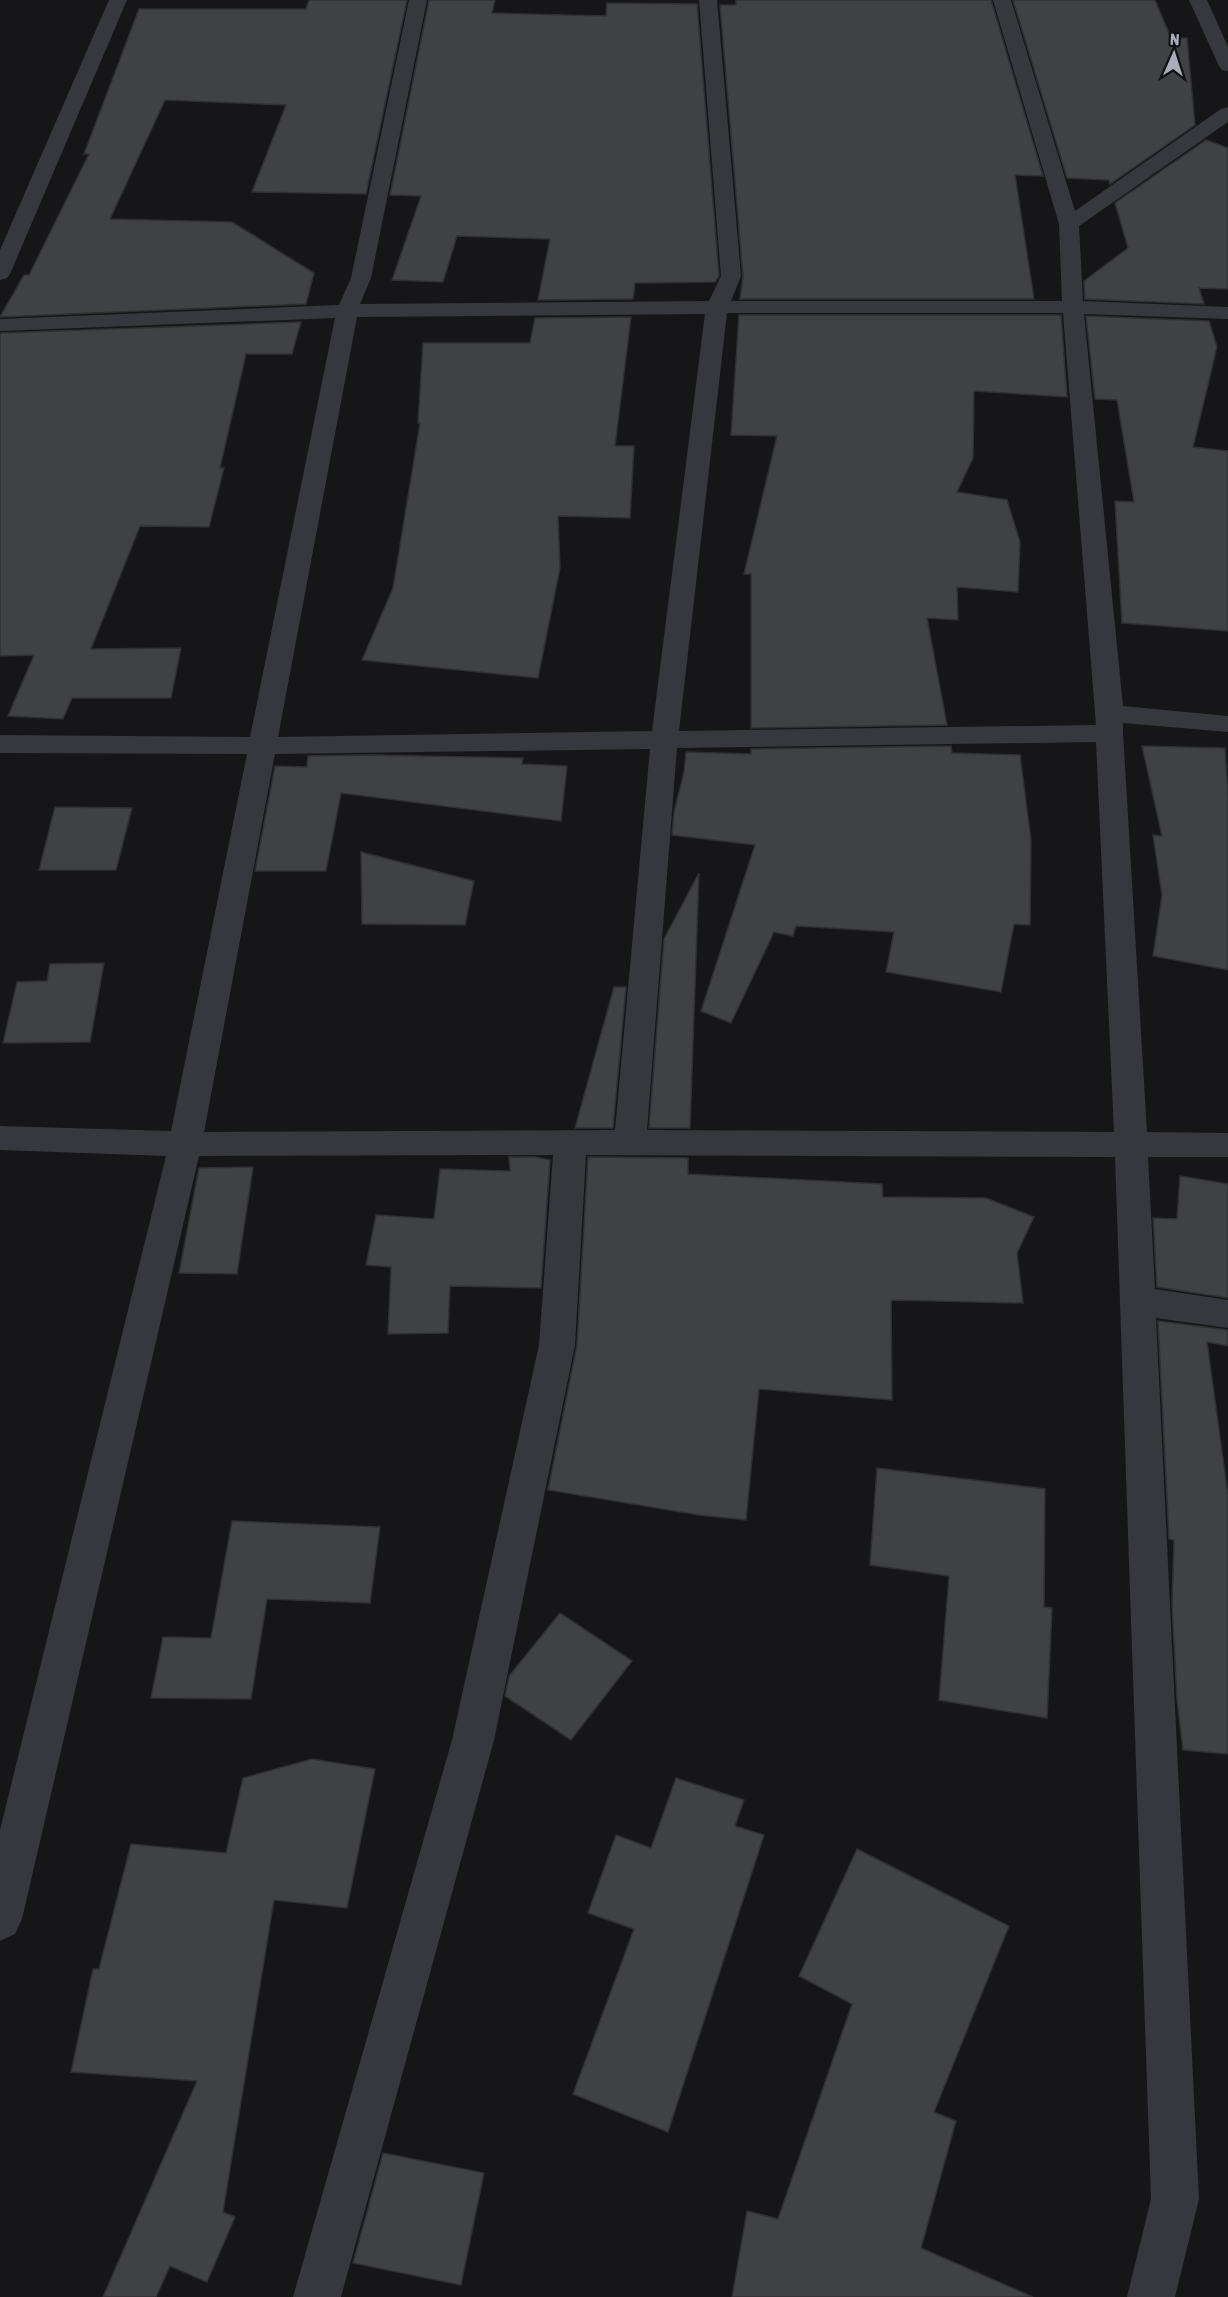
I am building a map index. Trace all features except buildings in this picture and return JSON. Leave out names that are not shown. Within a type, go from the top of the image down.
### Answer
[{"type":"street","points":[[0,274],[118,0]]},
{"type":"street","points":[[0,1919],[185,1144],[347,311],[361,278],[418,0]]},
{"type":"street","points":[[630,1142],[664,741],[717,307],[731,276],[708,0]]},
{"type":"street","points":[[1002,0],[1069,224],[1073,307],[1109,723],[1131,1145],[1175,2199],[1151,2297]]},
{"type":"street","points":[[1198,0],[1228,66]]},
{"type":"street","points":[[1069,224],[1228,113]]},
{"type":"street","points":[[0,325],[347,311],[717,307],[1073,307],[1228,313]]},
{"type":"street","points":[[0,744],[261,746],[664,741],[1109,723],[1228,724]]},
{"type":"street","points":[[0,1138],[185,1144],[630,1142],[1228,1144]]},
{"type":"street","points":[[317,2297],[473,1740],[557,1345],[570,1142]]},
{"type":"street","points":[[1137,1301],[1228,1314]]}]
